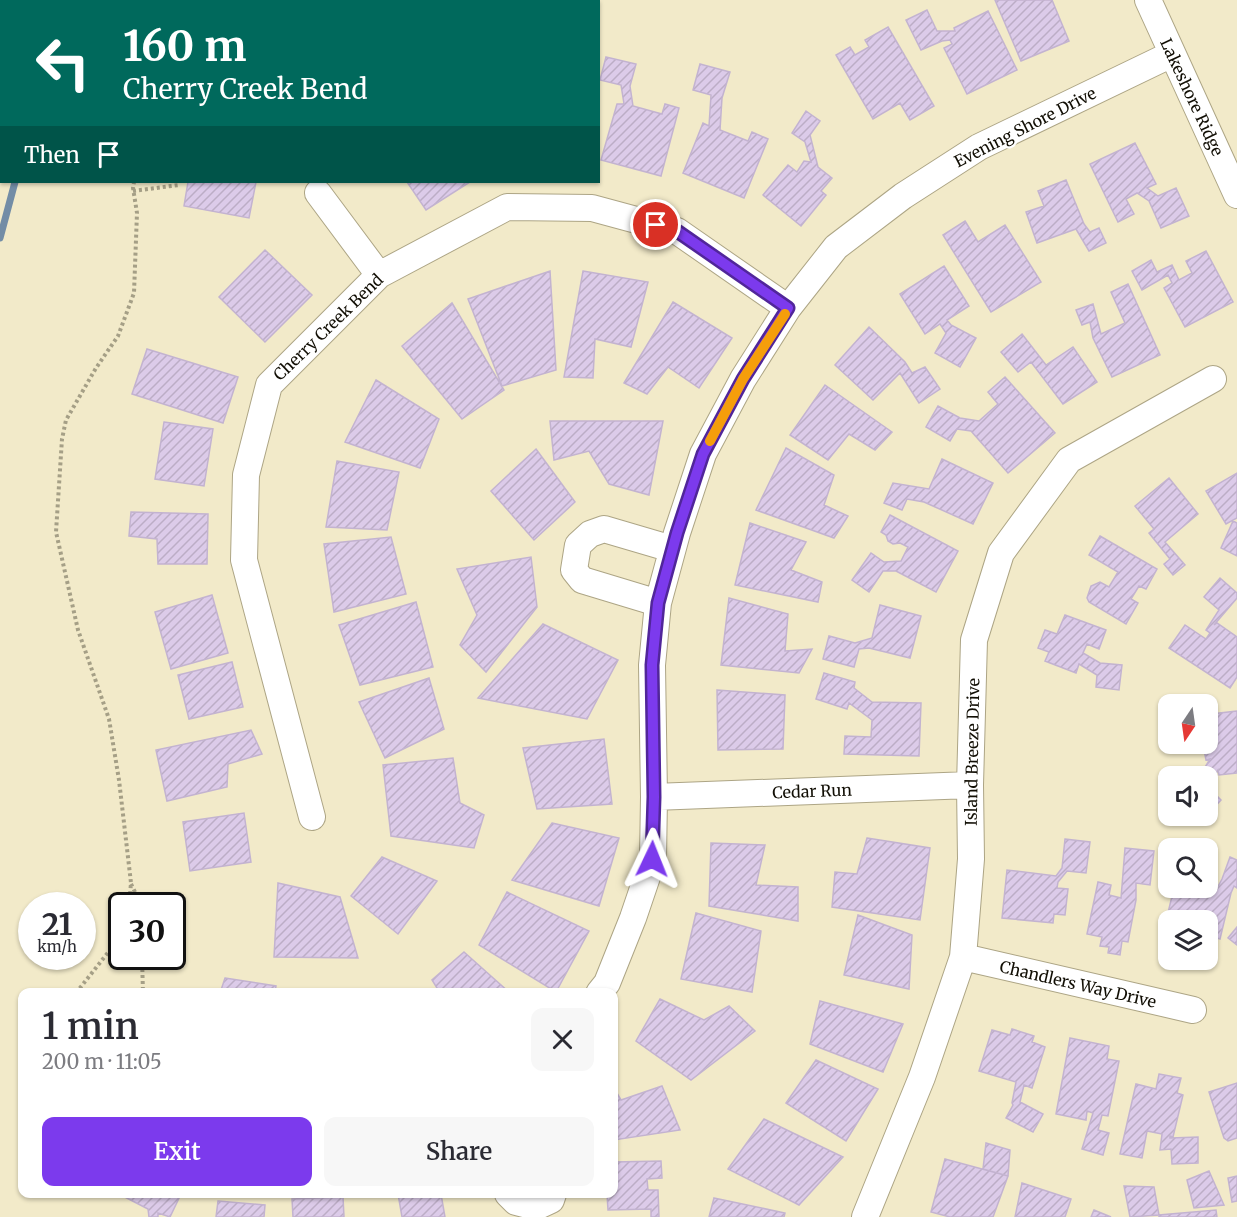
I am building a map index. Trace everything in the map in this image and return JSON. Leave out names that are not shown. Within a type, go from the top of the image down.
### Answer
[{"type":"street","name":"Lakeshore Ridge","points":[[1148,0],[1237,195]]},
{"type":"street","name":"Evening Shore Drive","points":[[603,988],[633,918],[652,859],[654,797],[652,665],[658,603],[672,549],[703,454],[743,379],[788,308],[836,247],[903,196],[979,147],[1172,54]]},
{"type":"street","points":[[318,193],[379,275]]},
{"type":"street","name":"Cherry Creek Bend","points":[[312,817],[244,560],[246,475],[269,385],[379,275],[507,207],[592,208],[677,231],[788,308]]},
{"type":"street","name":"Island Breeze Drive","points":[[865,1217],[922,1077],[963,957],[971,859],[970,785],[974,640],[1001,553],[1069,460],[1213,379]]},
{"type":"street","points":[[658,603],[582,580],[574,570],[578,545],[590,534],[604,529],[672,549]]},
{"type":"street","name":"Cedar Run","points":[[654,797],[970,785]]},
{"type":"street","name":"Chandlers Way Drive","points":[[963,957],[1193,1010]]},
{"type":"street","points":[[512,1198],[516,1202],[536,1207],[551,1198]]},
{"type":"path","points":[[130,892],[119,780],[109,719],[78,630],[56,532],[62,439],[66,420],[96,368],[118,336],[134,292],[137,213],[133,183]]},
{"type":"path","points":[[133,190],[179,185]]},
{"type":"path","points":[[131,883],[135,892]]},
{"type":"path","points":[[80,988],[108,953]]},
{"type":"path","points":[[142,970],[143,988]]},
{"type":"building","points":[[995,0],[1052,0],[1069,41],[1021,61]]},
{"type":"building","points":[[927,10],[937,31],[955,31],[954,28],[988,11],[1017,70],[967,94],[944,48],[952,44],[950,40],[921,50],[906,20]]},
{"type":"building","points":[[888,27],[934,106],[910,120],[900,103],[873,119],[836,55],[850,47],[855,55],[869,47],[865,40]]},
{"type":"building","points":[[606,57],[636,64],[630,86],[633,106],[662,114],[665,104],[679,108],[661,176],[601,160],[617,104],[624,104],[621,85],[600,80]]},
{"type":"building","points":[[700,64],[730,72],[722,98],[720,130],[748,141],[752,132],[768,139],[744,198],[683,173],[703,123],[709,126],[711,95],[693,90]]},
{"type":"building","points":[[806,111],[820,121],[810,135],[818,167],[832,178],[821,191],[826,195],[801,226],[763,195],[788,165],[797,172],[804,161],[811,162],[805,142],[792,133]]},
{"type":"building","points":[[1135,143],[1156,184],[1147,188],[1158,196],[1176,188],[1189,216],[1161,228],[1149,201],[1137,193],[1126,199],[1134,214],[1118,222],[1090,164]]},
{"type":"building","points":[[1066,180],[1084,224],[1090,232],[1099,228],[1106,243],[1089,251],[1076,229],[1037,243],[1026,212],[1044,206],[1038,191]]},
{"type":"building","points":[[188,183],[256,183],[249,218],[184,206]]},
{"type":"building","points":[[408,183],[468,183],[426,210]]},
{"type":"building","points":[[965,221],[978,242],[1005,225],[1041,282],[991,312],[943,235]]},
{"type":"building","points":[[265,250],[312,295],[265,342],[219,297]]},
{"type":"building","points":[[1206,251],[1233,302],[1185,327],[1164,288],[1172,283],[1168,275],[1142,290],[1132,271],[1151,260],[1157,272],[1172,265],[1179,280],[1192,273],[1186,261]]},
{"type":"building","points":[[944,266],[969,306],[947,320],[951,325],[976,338],[960,367],[935,353],[946,333],[940,324],[925,334],[900,294]]},
{"type":"building","points":[[550,271],[556,370],[502,386],[468,299]]},
{"type":"building","points":[[583,271],[648,282],[631,347],[595,339],[593,378],[564,377]]},
{"type":"building","points":[[1128,284],[1160,355],[1112,377],[1093,338],[1090,322],[1082,325],[1076,310],[1093,304],[1101,334],[1125,323],[1111,292]]},
{"type":"building","points":[[673,302],[732,338],[699,388],[668,367],[647,394],[624,383]]},
{"type":"building","points":[[452,303],[504,390],[462,419],[402,346]]},
{"type":"building","points":[[869,327],[905,362],[912,373],[925,367],[940,389],[919,403],[900,373],[873,400],[835,365]]},
{"type":"building","points":[[1022,334],[1046,365],[1073,347],[1097,382],[1063,404],[1031,362],[1018,372],[1001,352]]},
{"type":"building","points":[[147,349],[238,377],[223,423],[132,394]]},
{"type":"building","points":[[1005,377],[1055,433],[1008,473],[971,431],[957,429],[950,441],[926,427],[938,406],[960,418],[979,421],[998,404],[988,392]]},
{"type":"building","points":[[376,380],[439,419],[420,468],[345,442]]},
{"type":"building","points":[[825,385],[892,432],[875,450],[849,434],[828,460],[790,435]]},
{"type":"building","points":[[550,421],[663,421],[649,495],[609,484],[589,451],[554,460]]},
{"type":"building","points":[[164,422],[213,429],[204,486],[155,479]]},
{"type":"building","points":[[786,448],[834,475],[824,505],[848,516],[834,538],[756,510]]},
{"type":"building","points":[[536,449],[575,502],[534,540],[491,491]]},
{"type":"building","points":[[942,459],[993,483],[973,524],[924,502],[907,499],[902,510],[884,503],[893,483],[929,489]]},
{"type":"building","points":[[337,461],[399,472],[387,530],[326,527]]},
{"type":"building","points":[[1237,473],[1237,518],[1226,524],[1206,491]]},
{"type":"building","points":[[1169,478],[1198,514],[1165,542],[1185,565],[1173,575],[1164,564],[1170,559],[1149,533],[1154,529],[1135,506]]},
{"type":"building","points":[[131,512],[208,514],[207,564],[158,564],[157,539],[129,536]]},
{"type":"building","points":[[890,515],[958,551],[936,592],[896,571],[883,571],[869,592],[852,580],[871,553],[884,562],[901,561],[908,547],[900,543],[893,544],[881,532]]},
{"type":"building","points":[[1233,521],[1237,523],[1237,556],[1221,548]]},
{"type":"building","points":[[750,523],[806,542],[791,570],[822,582],[818,602],[735,585]]},
{"type":"building","points":[[1100,536],[1157,569],[1146,589],[1139,586],[1131,599],[1138,603],[1126,624],[1089,602],[1087,598],[1091,586],[1100,582],[1109,587],[1118,572],[1089,555]]},
{"type":"building","points":[[391,537],[406,594],[334,612],[324,544]]},
{"type":"building","points":[[531,557],[537,607],[486,672],[460,645],[477,615],[457,569]]},
{"type":"building","points":[[1220,578],[1237,593],[1237,598],[1214,625],[1217,623],[1237,637],[1237,677],[1230,688],[1169,648],[1185,625],[1206,639],[1210,633],[1206,630],[1219,610],[1204,597]]},
{"type":"building","points":[[212,595],[228,653],[171,669],[155,612]]},
{"type":"building","points":[[729,598],[788,614],[785,651],[812,649],[799,673],[721,665]]},
{"type":"building","points":[[416,602],[433,667],[360,685],[339,625]]},
{"type":"building","points":[[880,605],[921,616],[910,658],[869,648],[859,649],[854,667],[823,659],[829,636],[855,643],[872,638]]},
{"type":"building","points":[[1065,615],[1106,630],[1099,649],[1087,644],[1083,653],[1100,663],[1122,665],[1119,690],[1096,687],[1097,675],[1079,664],[1076,673],[1045,661],[1049,652],[1038,648],[1045,630],[1057,634]]},
{"type":"building","points":[[543,624],[618,660],[587,719],[478,698]]},
{"type":"building","points":[[232,662],[243,707],[189,719],[178,675]]},
{"type":"building","points":[[824,673],[855,682],[854,688],[872,702],[921,703],[919,756],[844,754],[845,736],[871,737],[872,720],[849,703],[847,709],[816,699]]},
{"type":"building","points":[[429,678],[444,729],[385,758],[359,702]]},
{"type":"building","points":[[717,690],[785,695],[783,749],[718,750]]},
{"type":"building","points":[[1237,711],[1237,773],[1219,775],[1218,766],[1206,766],[1210,759],[1206,760],[1205,754],[1218,754],[1218,713]]},
{"type":"building","points":[[251,730],[262,754],[228,764],[227,787],[167,801],[156,750]]},
{"type":"building","points":[[604,739],[612,804],[537,809],[523,748]]},
{"type":"building","points":[[453,758],[460,803],[484,815],[474,848],[391,836],[383,765]]},
{"type":"building","points":[[244,813],[251,862],[190,871],[183,822]]},
{"type":"building","points":[[552,823],[619,838],[599,906],[512,880]]},
{"type":"building","points":[[867,838],[930,848],[920,920],[832,907],[835,872],[857,874]]},
{"type":"building","points":[[1065,839],[1090,842],[1086,873],[1067,871],[1058,882],[1057,888],[1068,889],[1065,915],[1054,914],[1053,923],[1002,918],[1007,870],[1056,876],[1062,868]]},
{"type":"building","points":[[711,843],[765,845],[756,885],[798,887],[798,921],[709,906]]},
{"type":"building","points":[[1125,848],[1154,851],[1150,885],[1136,883],[1136,900],[1128,942],[1122,941],[1120,955],[1108,953],[1109,947],[1100,946],[1102,937],[1087,934],[1098,882],[1111,885],[1109,895],[1121,898]]},
{"type":"building","points":[[382,857],[437,881],[398,934],[351,896]]},
{"type":"building","points":[[1230,857],[1237,860],[1237,888],[1234,886],[1231,893],[1220,939],[1218,938],[1218,910],[1169,910],[1172,898],[1218,898],[1218,886]]},
{"type":"building","points":[[278,883],[340,897],[358,958],[274,957]]},
{"type":"building","points":[[507,892],[589,931],[558,988],[549,988],[479,945]]},
{"type":"building","points":[[696,913],[761,931],[752,992],[681,979]]},
{"type":"building","points":[[858,915],[912,935],[909,989],[844,975]]},
{"type":"building","points":[[1237,927],[1237,945],[1228,938]]},
{"type":"building","points":[[464,952],[504,988],[437,988],[432,980]]},
{"type":"building","points":[[225,978],[276,986],[276,988],[222,988]]},
{"type":"building","points":[[660,999],[704,1020],[729,1006],[755,1031],[691,1080],[636,1041]]},
{"type":"building","points":[[820,1001],[903,1024],[883,1072],[810,1044]]},
{"type":"building","points":[[1012,1029],[1034,1036],[1032,1042],[1045,1047],[1032,1088],[1024,1085],[1020,1102],[1043,1114],[1033,1132],[1006,1118],[1013,1105],[1016,1082],[979,1071],[992,1030],[1010,1035]]},
{"type":"building","points":[[1070,1038],[1109,1046],[1107,1059],[1119,1061],[1108,1116],[1102,1115],[1098,1130],[1109,1133],[1103,1155],[1082,1149],[1093,1113],[1087,1111],[1086,1120],[1056,1114]]},
{"type":"building","points":[[816,1060],[878,1089],[846,1141],[786,1103]]},
{"type":"building","points":[[1159,1074],[1181,1078],[1177,1093],[1183,1095],[1173,1137],[1170,1136],[1170,1138],[1198,1137],[1198,1163],[1172,1164],[1171,1149],[1160,1150],[1162,1134],[1147,1131],[1142,1158],[1120,1154],[1136,1084],[1156,1089]]},
{"type":"building","points":[[1237,1083],[1237,1138],[1228,1141],[1224,1138],[1209,1092]]},
{"type":"building","points":[[662,1086],[680,1130],[618,1139],[618,1095],[621,1100]]},
{"type":"building","points":[[764,1119],[843,1157],[799,1205],[728,1169]]},
{"type":"building","points":[[986,1143],[1010,1150],[1008,1176],[983,1169]]},
{"type":"building","points":[[945,1159],[1008,1176],[993,1217],[950,1217],[931,1212]]},
{"type":"building","points":[[661,1161],[662,1178],[647,1179],[648,1190],[658,1190],[659,1217],[651,1217],[651,1209],[608,1210],[607,1198],[618,1198],[618,1162]]},
{"type":"building","points":[[1209,1171],[1224,1205],[1194,1208],[1187,1180]]},
{"type":"building","points":[[1237,1176],[1237,1201],[1232,1202],[1228,1178]]},
{"type":"building","points":[[1022,1183],[1071,1199],[1065,1217],[1015,1217]]},
{"type":"building","points":[[1124,1186],[1154,1187],[1159,1215],[1130,1217]]},
{"type":"building","points":[[127,1198],[179,1198],[170,1217],[158,1213],[158,1217],[149,1217],[148,1209]]},
{"type":"building","points":[[343,1198],[344,1217],[293,1217],[292,1199]]},
{"type":"building","points":[[399,1198],[442,1198],[445,1217],[402,1217]]},
{"type":"building","points":[[714,1198],[785,1213],[784,1217],[709,1217]]},
{"type":"building","points":[[218,1201],[265,1205],[264,1217],[216,1217]]},
{"type":"building","points":[[1094,1210],[1111,1217],[1091,1217]]},
{"type":"building","points":[[1216,1210],[1217,1217],[1159,1217],[1159,1215]]},
{"type":"waterway","points":[[0,238],[15,183]]},
{"type":"slow traffic","points":[[710,441],[743,379],[785,314]]},
{"type":"route","points":[[652,859],[654,797],[652,665],[658,603],[677,533],[703,454],[743,379],[788,308],[677,231],[656,225]]}]
